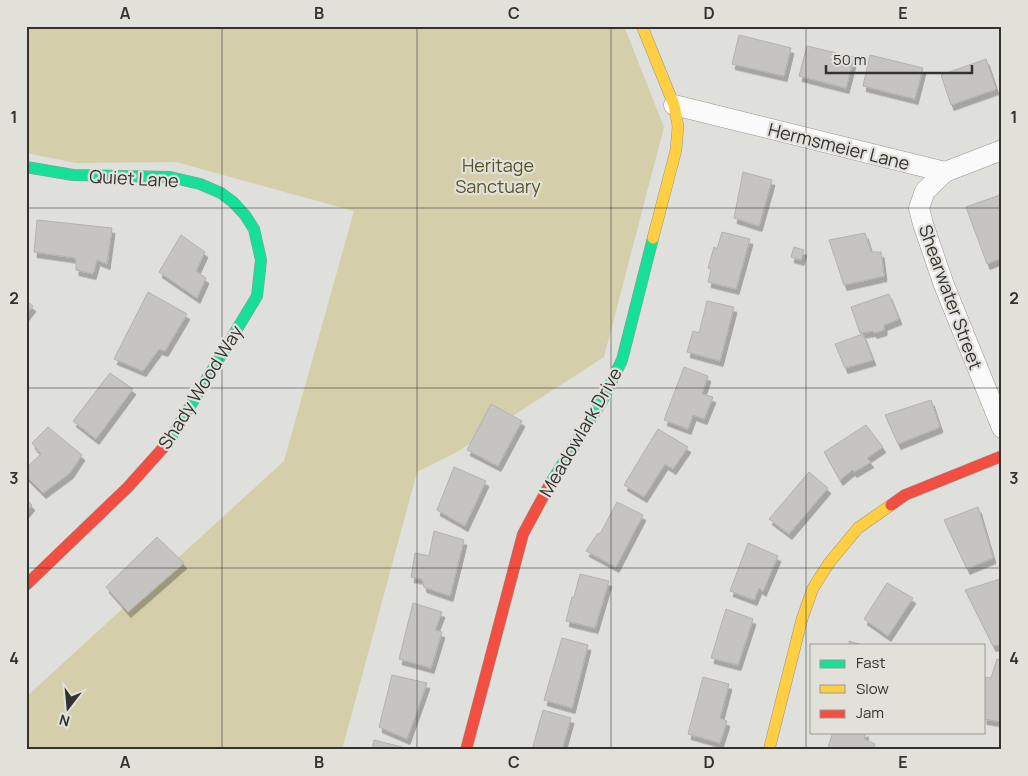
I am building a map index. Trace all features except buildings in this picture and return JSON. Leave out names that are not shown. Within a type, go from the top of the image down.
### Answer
[{"type":"street","name":"Meadowlark Drive","points":[[466,750],[523,534],[545,492],[602,401],[622,360],[676,150],[678,126],[674,105],[642,26]]},
{"type":"street","name":"Hermsmeier Lane","points":[[674,105],[945,172]]},
{"type":"street","points":[[945,172],[1002,150]]},
{"type":"street","name":"Quiet Lane","points":[[26,167],[73,175],[170,177],[200,184],[233,202],[254,229]]},
{"type":"street","name":"Shearwater Street","points":[[945,172],[929,185],[921,198],[920,208],[923,224],[944,285],[1002,428]]},
{"type":"street","name":"Shady Wood Way","points":[[26,585],[128,487],[169,441],[257,296],[261,260],[254,229]]},
{"type":"street","points":[[769,750],[802,619],[813,588],[829,563],[858,528],[905,495],[1002,456]]},
{"type":"green space","name":"Heritage Sanctuary","points":[[26,26],[624,26],[664,127],[604,357],[457,452],[417,472],[342,750],[26,750],[26,697],[284,461],[354,211],[176,162],[76,163],[26,153]]},
{"type":"traffic: fast","points":[[26,167],[73,175],[170,177],[200,184],[221,193],[233,202],[254,229],[261,260],[257,296],[163,448]]},
{"type":"traffic: fast","points":[[550,484],[602,401],[622,360],[653,238]]},
{"type":"traffic: slow","points":[[642,26],[674,105],[678,126],[676,150],[653,238]]},
{"type":"traffic: slow","points":[[769,750],[802,619],[813,588],[829,563],[858,528],[891,505]]},
{"type":"traffic: jam","points":[[26,585],[128,487],[163,448]]},
{"type":"traffic: jam","points":[[891,505],[905,495],[1002,456]]},
{"type":"traffic: jam","points":[[466,750],[523,534],[550,484]]}]
